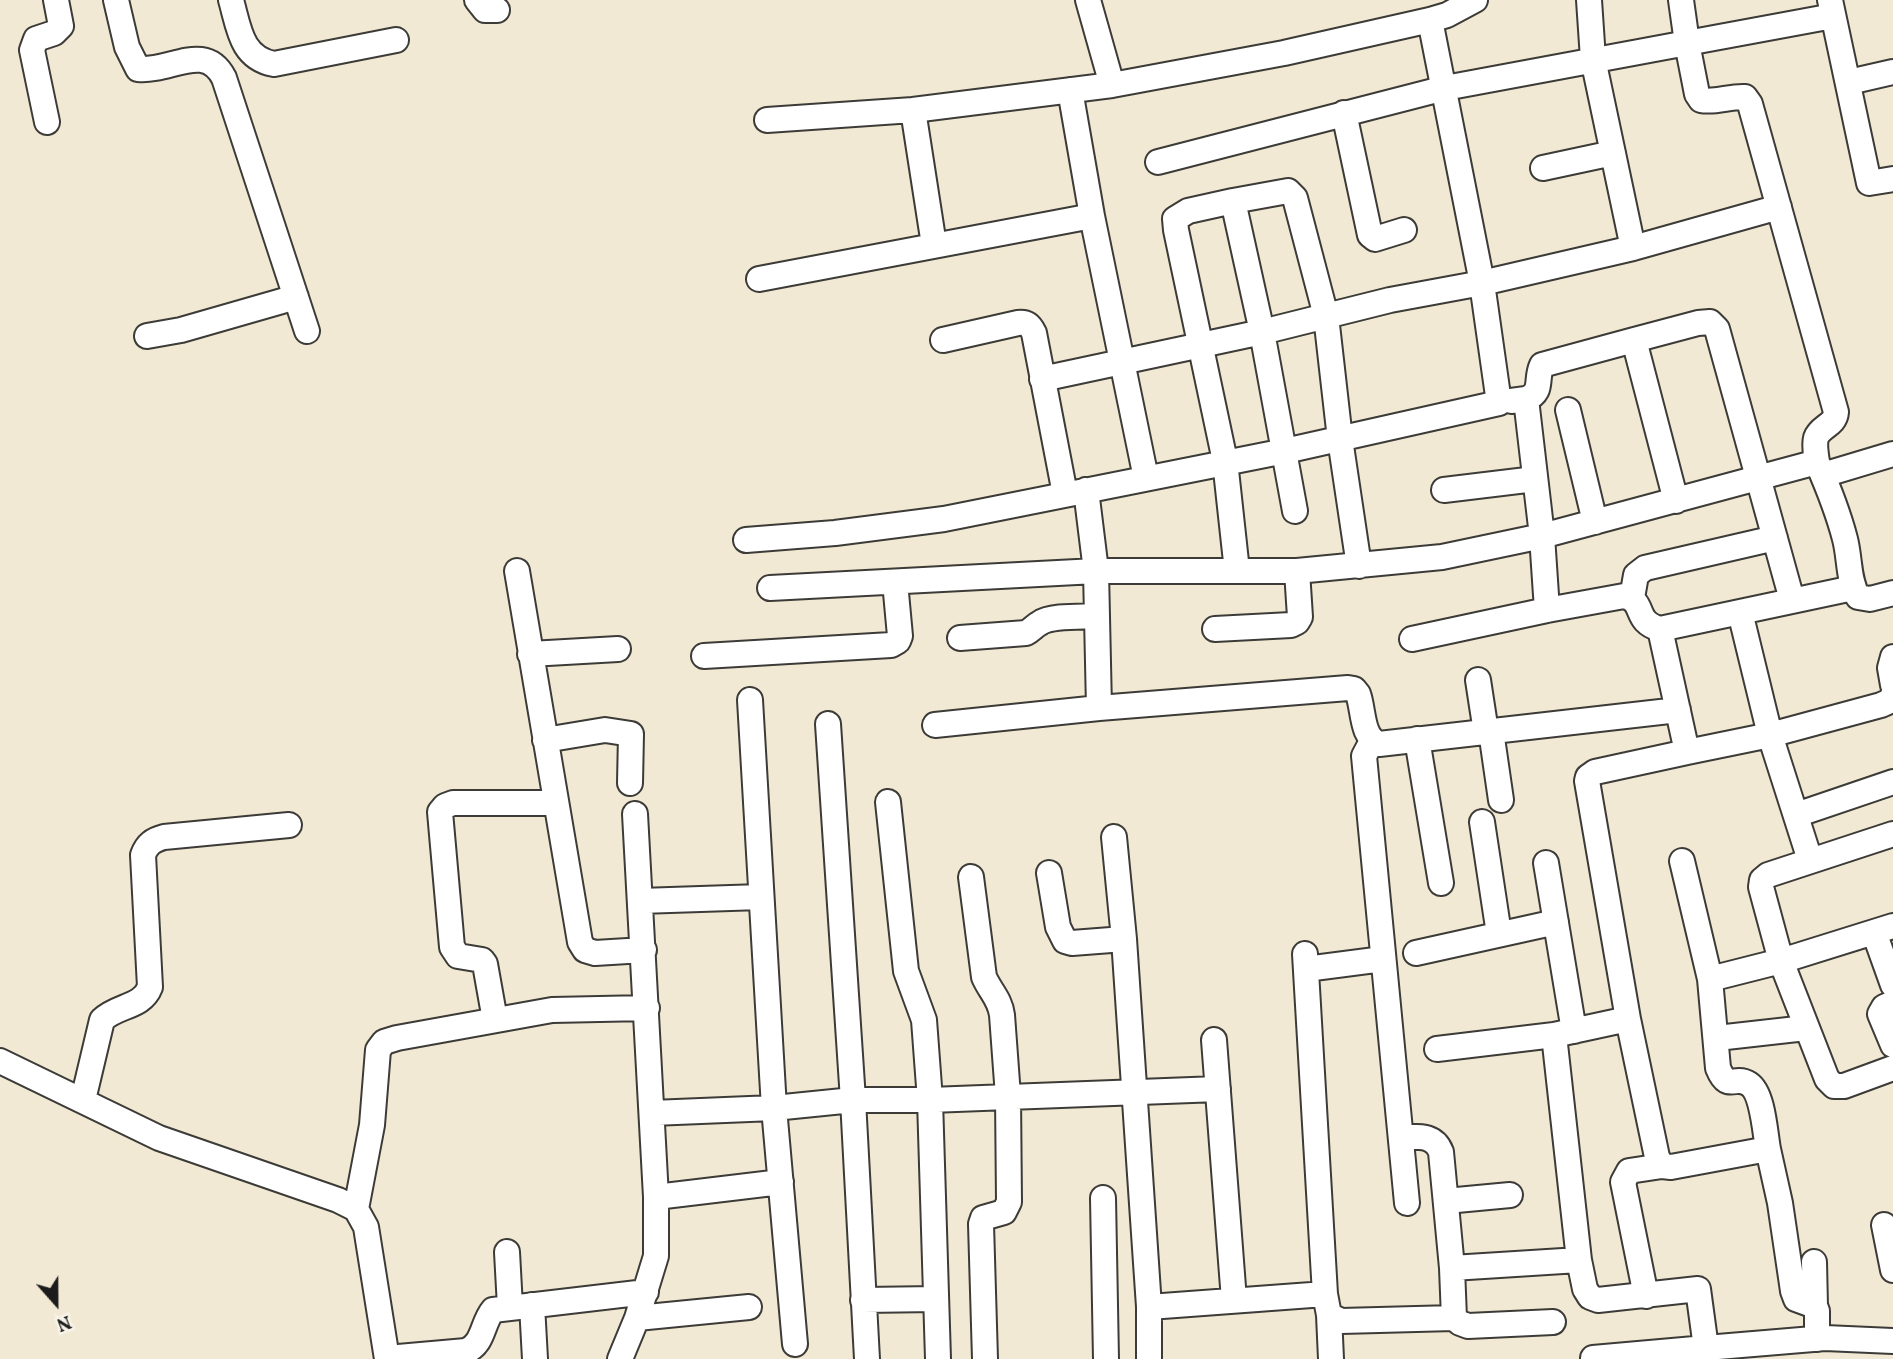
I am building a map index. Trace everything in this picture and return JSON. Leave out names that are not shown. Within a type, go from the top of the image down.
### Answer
[{"type":"street","points":[[47,122],[32,50],[36,39],[54,33],[61,26],[56,0]]},
{"type":"street","points":[[116,0],[127,47],[138,69],[149,70],[200,59],[213,61],[225,78],[307,331]]},
{"type":"street","points":[[231,0],[244,44],[260,61],[274,64],[396,40]]},
{"type":"street","points":[[1087,0],[1112,85]]},
{"type":"street","points":[[767,120],[913,110],[1112,85],[1284,53],[1430,20],[1447,15],[1475,0]]},
{"type":"street","points":[[1589,0],[1593,59],[1633,248]]},
{"type":"street","points":[[1681,0],[1697,94],[1701,100],[1709,102],[1735,96],[1745,97],[1750,104],[1836,412],[1832,423],[1816,437],[1820,468],[1846,543],[1853,587],[1858,597],[1870,599],[1893,593]]},
{"type":"street","points":[[1158,162],[1445,89],[1687,43],[1832,8],[1869,183],[1893,179]]},
{"type":"street","points":[[1430,20],[1482,283],[1499,403]]},
{"type":"street","points":[[1849,82],[1893,72]]},
{"type":"street","points":[[1070,90],[1120,362],[1146,478]]},
{"type":"street","points":[[913,110],[934,245]]},
{"type":"street","points":[[1344,113],[1370,235],[1375,239],[1404,230]]},
{"type":"street","points":[[1543,169],[1613,153]]},
{"type":"street","points":[[1237,571],[1225,461],[1175,219],[1188,211],[1288,191],[1292,193],[1326,316],[1340,439],[1359,566]]},
{"type":"street","points":[[1233,201],[1262,332],[1295,511]]},
{"type":"street","points":[[1042,379],[1201,346],[1390,300],[1482,283],[1633,248],[1779,207]]},
{"type":"street","points":[[760,279],[1092,216]]},
{"type":"street","points":[[147,336],[181,330],[296,297]]},
{"type":"street","points":[[943,340],[1025,322],[1034,333],[1042,379],[1096,571],[1099,708]]},
{"type":"street","points":[[746,540],[944,519],[1285,451],[1526,399],[1535,395],[1539,387],[1538,373],[1542,365],[1710,322],[1717,329],[1792,600]]},
{"type":"street","points":[[1634,340],[1676,501]]},
{"type":"street","points":[[1526,399],[1542,536],[1547,610]]},
{"type":"street","points":[[1568,410],[1595,522]]},
{"type":"street","points":[[770,588],[1096,571],[1297,571],[1442,557],[1542,536],[1759,478],[1893,454]]},
{"type":"street","points":[[1444,490],[1535,479]]},
{"type":"street","points":[[1774,538],[1645,568],[1636,575],[1632,598],[1648,626],[1660,629],[1853,587]]},
{"type":"street","points":[[517,570],[580,942],[585,950],[595,953],[644,950]]},
{"type":"street","points":[[1215,629],[1291,625],[1297,622],[1300,617],[1297,571]]},
{"type":"street","points":[[704,656],[891,645],[898,641],[900,636],[895,582]]},
{"type":"street","points":[[1412,639],[1547,610],[1624,596],[1632,598]]},
{"type":"street","points":[[1740,612],[1770,736],[1811,860]]},
{"type":"street","points":[[960,638],[1026,633],[1038,623],[1048,620],[1097,617]]},
{"type":"street","points":[[1660,629],[1687,752]]},
{"type":"street","points":[[530,654],[618,649]]},
{"type":"street","points":[[1893,657],[1890,668],[1893,685]]},
{"type":"street","points":[[1478,680],[1501,800]]},
{"type":"street","points":[[935,725],[1099,708],[1348,688],[1354,689],[1358,694],[1367,735],[1379,744],[1678,710]]},
{"type":"street","points":[[1662,1166],[1657,1157],[1628,1019],[1588,777],[1595,772],[1770,736],[1881,705],[1890,701],[1893,695]]},
{"type":"street","points":[[750,700],[774,1108],[795,1344]]},
{"type":"street","points":[[828,724],[867,1359]]},
{"type":"street","points":[[545,740],[605,730],[631,734],[630,783]]},
{"type":"street","points":[[1417,740],[1441,883]]},
{"type":"street","points":[[1372,741],[1363,756],[1407,1203]]},
{"type":"street","points":[[1796,815],[1893,782]]},
{"type":"street","points":[[888,802],[906,971],[924,1020],[930,1100],[938,1359]]},
{"type":"street","points":[[495,1020],[485,964],[482,960],[458,956],[452,947],[440,813],[445,806],[453,803],[555,803]]},
{"type":"street","points":[[620,1359],[638,1318],[656,1256],[656,1197],[635,814]]},
{"type":"street","points":[[1482,822],[1499,934]]},
{"type":"street","points":[[83,1100],[102,1020],[110,1013],[137,1003],[146,996],[150,987],[143,855],[146,847],[154,840],[164,837],[289,825]]},
{"type":"street","points":[[1893,835],[1811,860],[1768,875],[1762,880],[1762,899],[1781,961],[1827,1079],[1834,1086],[1844,1086],[1893,1068]]},
{"type":"street","points":[[1103,1198],[1104,1359],[1149,1357],[1149,1307],[1124,939],[1114,837]]},
{"type":"street","points":[[1682,861],[1710,979],[1718,1068],[1722,1079],[1729,1083],[1750,1084],[1761,1105],[1780,1203],[1793,1291],[1796,1298],[1815,1306]]},
{"type":"street","points":[[1546,863],[1556,922],[1579,1260],[1584,1289],[1590,1297],[1598,1300],[1698,1289],[1706,1348]]},
{"type":"street","points":[[1049,873],[1058,927],[1065,941],[1072,943],[1124,939]]},
{"type":"street","points":[[971,877],[984,977],[988,988],[1001,1004],[1008,1096],[1009,1202],[1004,1212],[989,1214],[983,1218],[981,1224],[985,1359]]},
{"type":"street","points":[[640,901],[761,897]]},
{"type":"street","points":[[1416,953],[1556,922]]},
{"type":"street","points":[[1710,979],[1781,961],[1883,929],[1893,985]]},
{"type":"street","points":[[1331,1359],[1305,961],[1383,959]]},
{"type":"street","points":[[1893,1003],[1884,1007],[1880,1014],[1893,1045]]},
{"type":"street","points":[[356,1209],[372,1125],[376,1061],[378,1050],[384,1042],[552,1010],[647,1008]]},
{"type":"street","points":[[1437,1049],[1564,1033],[1628,1019]]},
{"type":"street","points":[[1717,1038],[1806,1028]]},
{"type":"street","points":[[1214,1040],[1234,1300]]},
{"type":"street","points":[[0,1061],[159,1138],[338,1200],[356,1209],[366,1227],[387,1358],[466,1351],[473,1348],[493,1310],[646,1292]]},
{"type":"street","points":[[652,1113],[774,1108],[853,1100],[930,1100],[1218,1089]]},
{"type":"street","points":[[1401,1137],[1431,1138],[1438,1144],[1441,1152],[1454,1318]]},
{"type":"street","points":[[1646,1296],[1623,1182],[1629,1171],[1671,1167],[1768,1149]]},
{"type":"street","points":[[656,1197],[781,1182]]},
{"type":"street","points":[[1446,1201],[1510,1195]]},
{"type":"street","points":[[1884,1225],[1893,1270]]},
{"type":"street","points":[[508,1251],[536,1359]]},
{"type":"street","points":[[1452,1268],[1579,1260]]},
{"type":"street","points":[[1814,1262],[1815,1306],[1832,1345]]},
{"type":"street","points":[[863,1300],[936,1299]]},
{"type":"street","points":[[1149,1307],[1234,1300],[1327,1305]]},
{"type":"street","points":[[1327,1305],[1333,1319],[1341,1321],[1454,1318],[1468,1326],[1553,1322]]},
{"type":"street","points":[[638,1318],[749,1307]]},
{"type":"street","points":[[1593,1358],[1706,1348],[1893,1341]]}]
